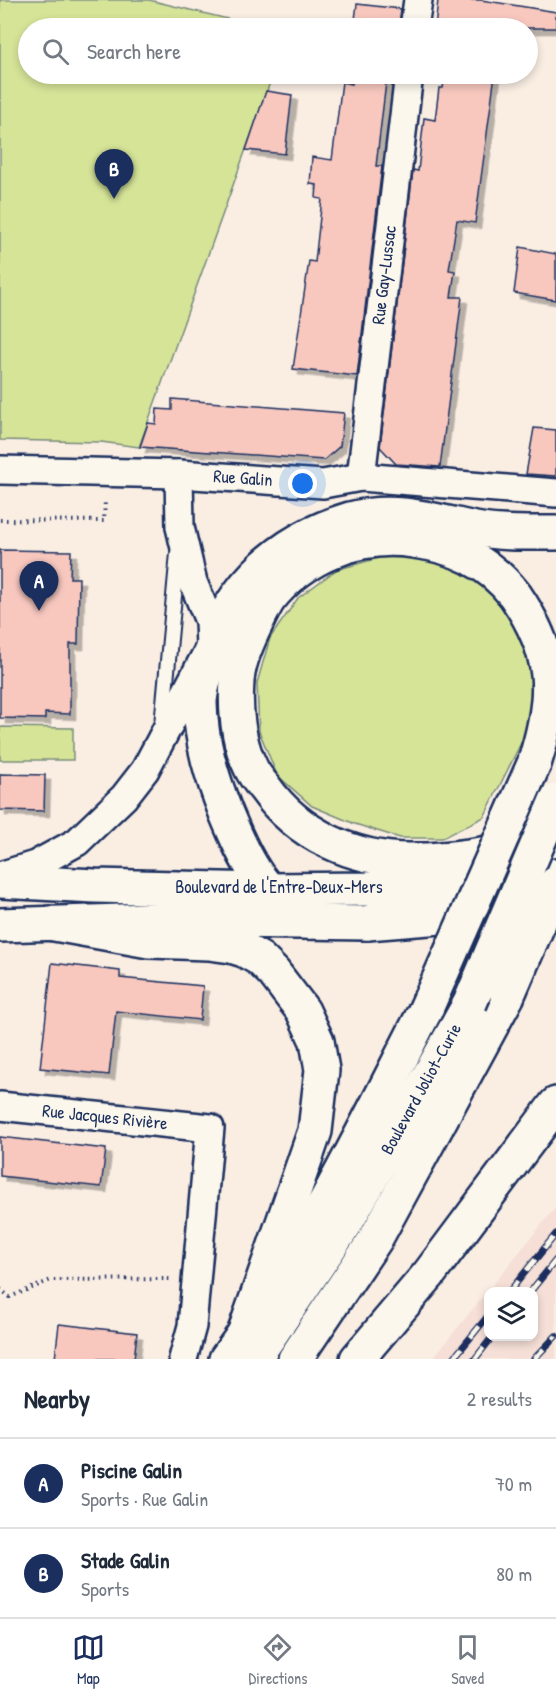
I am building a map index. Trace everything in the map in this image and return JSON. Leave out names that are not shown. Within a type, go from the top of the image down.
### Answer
[{"type":"main road","points":[[309,922],[287,908],[268,890],[242,852],[210,774],[200,700],[210,647],[226,611],[249,579],[277,553],[311,533],[351,519],[394,513],[433,518],[476,529],[514,533],[556,533]]},
{"type":"main road","points":[[241,1352],[322,1211],[425,1011],[534,764],[548,729],[554,696],[552,666],[542,636],[528,612],[511,590],[484,564],[456,550],[430,543],[393,538],[354,543],[321,556],[295,574],[269,600],[246,645],[237,679],[238,727],[251,768],[274,801],[305,829],[332,844],[362,854],[409,860],[467,856],[556,840]]},
{"type":"main road","name":"Boulevard Joliot-Curie","points":[[241,1352],[346,1223],[470,1003],[556,801]]},
{"type":"main road","name":"Boulevard de l'Entre-Deux-Mers","points":[[0,881],[95,886],[268,890],[368,889],[401,886],[556,856]]},
{"type":"main road","points":[[367,922],[454,894],[556,872]]},
{"type":"main road","name":"Boulevard Joliot-Curie","points":[[296,1359],[375,1240],[507,997],[556,882]]},
{"type":"main road","name":"Boulevard de l'Entre-Deux-Mers","points":[[0,925],[152,920],[367,922],[441,917],[556,897]]},
{"type":"main road","points":[[49,923],[149,941],[209,943],[244,950],[260,959],[274,973],[303,1011],[316,1041],[322,1070],[315,1131],[241,1352]]},
{"type":"main road","points":[[357,1359],[429,1274],[556,1104]]},
{"type":"street","points":[[415,18],[418,0]]},
{"type":"street","name":"Rue Gay-Lussac","points":[[361,477],[408,84]]},
{"type":"street","name":"Rue Galin","points":[[0,470],[179,474],[323,484],[361,477],[556,493]]},
{"type":"street","points":[[0,876],[35,865],[77,842],[124,797],[145,770],[210,647],[209,621],[192,582],[180,527],[179,474]]},
{"type":"street","name":"Rue Jacques Rivière","points":[[0,1106],[210,1128],[196,1279]]},
{"type":"street","points":[[183,1359],[192,1326],[196,1279]]},
{"type":"lane","points":[[159,745],[180,527]]},
{"type":"path","points":[[0,520],[104,521],[107,472]]},
{"type":"path","points":[[0,1289],[10,1297],[51,1280],[196,1279]]},
{"type":"shaded area","points":[[556,1207],[556,1359],[432,1359],[484,1295],[484,1341],[538,1341],[538,1287],[491,1287]]},
{"type":"green space","points":[[0,0],[149,0],[224,18],[18,18],[18,84],[269,84],[139,447],[101,442],[0,440]]},
{"type":"green space","points":[[382,557],[430,559],[475,576],[511,607],[545,695],[484,817],[442,838],[400,838],[355,824],[312,806],[277,775],[259,731],[257,683],[270,638],[298,598],[336,570]]},
{"type":"green space","points":[[0,727],[73,728],[73,760],[0,760]]},
{"type":"building","points":[[438,0],[481,0],[556,12],[556,28],[538,28],[538,18],[436,18]]},
{"type":"building","points":[[357,4],[401,9],[400,18],[355,18]]},
{"type":"building","points":[[342,84],[386,84],[376,166],[382,166],[357,376],[293,369],[309,261],[315,262],[322,199],[316,198],[317,185],[310,184],[312,157],[332,160]]},
{"type":"building","points":[[444,84],[494,84],[475,223],[457,220],[449,270],[455,271],[451,297],[462,297],[440,467],[396,464],[380,447],[413,170],[418,171],[424,118],[435,120],[439,88],[443,88]]},
{"type":"building","points":[[266,91],[292,95],[285,154],[246,150]]},
{"type":"building","points":[[520,247],[556,254],[556,300],[514,293]]},
{"type":"building","points":[[172,399],[344,413],[340,446],[324,460],[140,447],[148,423],[156,424],[157,409],[172,410]]},
{"type":"building","points":[[534,428],[556,430],[556,476],[526,474]]},
{"type":"building","points":[[0,550],[71,551],[70,578],[79,578],[78,644],[70,644],[70,714],[45,713],[45,719],[0,718]]},
{"type":"building","points":[[0,774],[45,775],[44,811],[0,810]]},
{"type":"building","points":[[52,963],[120,971],[120,978],[203,986],[200,1020],[116,1011],[109,1075],[40,1068]]},
{"type":"building","points":[[0,1137],[106,1149],[101,1187],[0,1176]]},
{"type":"building","points":[[59,1324],[137,1333],[134,1359],[55,1359]]},
{"type":"railway","points":[[513,1287],[556,1234]]},
{"type":"railway","points":[[534,1287],[556,1260]]},
{"type":"railway","points":[[453,1359],[484,1321]]},
{"type":"railway","points":[[534,1359],[556,1336]]},
{"type":"railway","points":[[475,1359],[489,1341]]},
{"type":"place","name":"Stade Galin","points":[[114,199]]},
{"type":"place","name":"Piscine Galin","points":[[39,611]]}]
